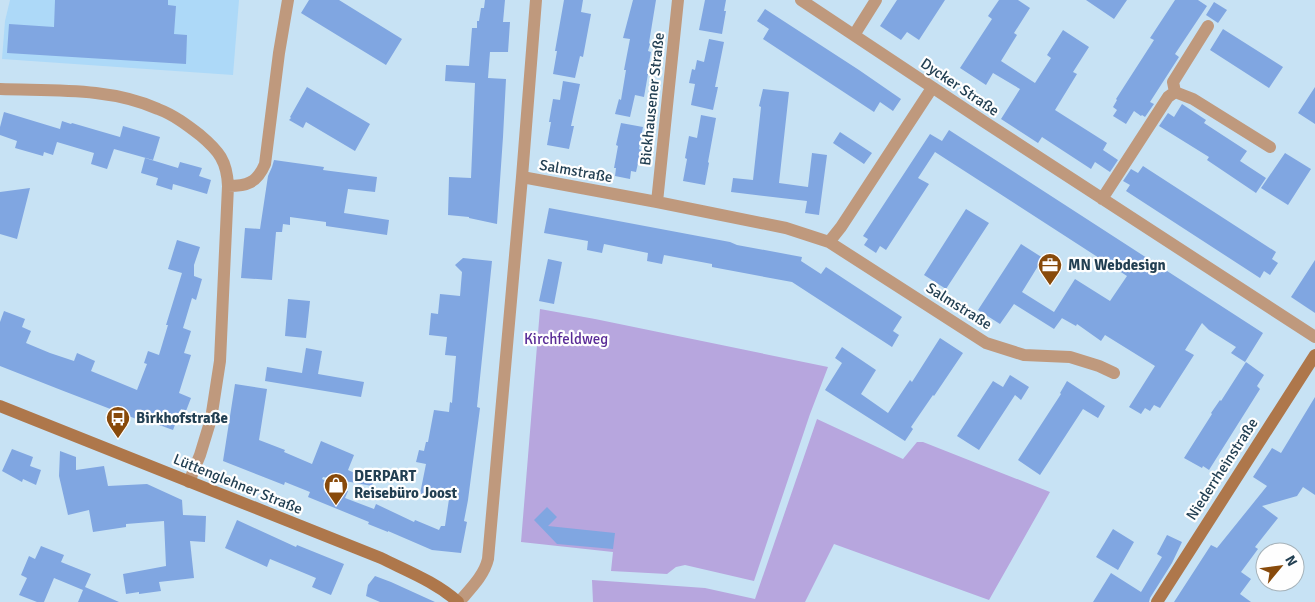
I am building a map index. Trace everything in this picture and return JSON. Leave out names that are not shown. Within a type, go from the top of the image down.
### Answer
[{"type":"street","points":[[228,186],[248,184],[256,179],[265,164],[279,53],[288,0]]},
{"type":"street","points":[[458,602],[479,578],[488,559],[536,0]]},
{"type":"street","name":"Bickhausener Straße","points":[[657,202],[678,0]]},
{"type":"street","name":"Dycker Straße","points":[[801,0],[932,88],[1315,337]]},
{"type":"street","points":[[854,34],[876,0]]},
{"type":"street","points":[[1175,92],[1173,82],[1208,26]]},
{"type":"street","points":[[829,242],[932,88]]},
{"type":"street","points":[[0,89],[100,94],[138,101],[158,108],[190,127],[207,141],[225,164],[228,186],[220,361],[211,419],[200,456],[189,482]]},
{"type":"street","points":[[1175,92],[1193,99],[1270,147]]},
{"type":"street","points":[[1102,199],[1168,97],[1175,92]]},
{"type":"street","name":"Salmstraße","points":[[522,177],[657,202],[786,228],[806,234],[829,242],[986,344],[1024,354],[1070,357],[1114,373]]},
{"type":"street","name":"Niederrheinstraße","points":[[1157,602],[1315,355]]},
{"type":"street","name":"Lüttenglehner Straße","points":[[0,406],[381,558],[435,585],[458,602]]},
{"type":"shaded area","points":[[10,0],[239,0],[233,75],[2,59],[5,21]]},
{"type":"green space","name":"Kirchfeldweg","points":[[540,309],[828,367],[810,414],[754,581],[685,565],[676,567],[667,574],[611,571],[613,552],[521,542]]},
{"type":"green space","points":[[817,419],[903,459],[917,442],[923,442],[1050,492],[989,600],[834,544],[805,602],[593,602],[592,580],[705,588],[755,599]]},
{"type":"building","points":[[55,0],[168,0],[168,5],[176,6],[174,34],[187,35],[186,64],[7,53],[9,24],[54,27]]},
{"type":"building","points":[[309,0],[339,0],[402,39],[386,65],[301,13]]},
{"type":"building","points":[[485,0],[505,0],[503,22],[510,22],[508,52],[490,52],[488,78],[506,79],[497,224],[469,217],[448,215],[449,177],[471,178],[475,83],[445,81],[446,65],[469,66],[472,28],[477,28],[477,21],[479,21],[481,8],[484,8]]},
{"type":"building","points":[[564,0],[583,0],[581,12],[591,14],[583,57],[580,56],[575,78],[553,74]]},
{"type":"building","points":[[633,0],[656,0],[648,51],[651,52],[644,97],[635,95],[630,117],[615,114],[619,99],[621,100],[626,70],[624,70],[630,39],[623,38]]},
{"type":"building","points":[[705,0],[726,0],[722,34],[699,30]]},
{"type":"building","points":[[897,0],[945,0],[919,40],[907,32],[901,40],[880,26]]},
{"type":"building","points":[[999,0],[1018,0],[1030,8],[1014,33],[1017,35],[1001,61],[1035,83],[1051,58],[1047,55],[1063,30],[1089,47],[1073,72],[1077,74],[1055,110],[1107,143],[1103,150],[1118,160],[1110,172],[1095,162],[1091,169],[1042,137],[1038,143],[1001,119],[1020,89],[993,73],[986,85],[960,68],[992,19],[988,16]]},
{"type":"building","points":[[1086,0],[1127,0],[1114,19]]},
{"type":"building","points":[[1175,0],[1198,0],[1207,6],[1175,54],[1179,57],[1150,102],[1154,104],[1145,117],[1134,111],[1126,124],[1113,116],[1117,110],[1113,107],[1116,99],[1154,40],[1150,38]]},
{"type":"building","points":[[1214,2],[1227,10],[1218,23],[1206,15]]},
{"type":"building","points":[[765,9],[901,99],[893,111],[880,102],[874,112],[763,39],[769,29],[757,21]]},
{"type":"building","points":[[1223,29],[1283,67],[1269,88],[1210,50]]},
{"type":"building","points":[[709,39],[724,42],[715,87],[718,87],[713,110],[691,105],[695,84],[689,83],[692,69],[695,70],[697,60],[704,62]]},
{"type":"building","points":[[563,81],[580,84],[571,126],[574,126],[569,149],[547,145],[553,99],[560,100]]},
{"type":"building","points":[[307,87],[370,124],[355,151],[306,122],[303,128],[289,120]]},
{"type":"building","points":[[1315,87],[1315,124],[1298,113]]},
{"type":"building","points":[[763,89],[789,92],[779,183],[808,187],[812,153],[827,155],[819,215],[805,213],[807,201],[731,192],[733,178],[753,180],[761,107],[759,106]]},
{"type":"building","points":[[1182,104],[1206,120],[1204,123],[1247,151],[1240,161],[1266,178],[1256,193],[1207,160],[1209,157],[1159,126],[1168,113],[1174,117]]},
{"type":"building","points":[[4,112],[60,129],[62,121],[120,137],[123,126],[160,137],[153,160],[114,149],[107,169],[91,164],[94,153],[57,142],[53,155],[44,152],[43,156],[15,148],[17,141],[0,135]]},
{"type":"building","points":[[701,115],[716,118],[705,185],[683,181],[689,136],[697,138]]},
{"type":"building","points":[[621,123],[643,127],[639,149],[641,150],[636,172],[631,171],[630,179],[615,176],[616,168],[614,168],[618,146],[616,145]]},
{"type":"building","points":[[949,130],[1263,333],[1245,362],[1231,353],[1236,347],[1209,330],[1202,323],[1185,350],[1194,355],[1160,408],[1154,405],[1150,411],[1145,408],[1141,414],[1129,407],[1155,366],[1105,335],[1101,341],[1077,324],[1076,326],[1062,318],[1054,329],[1014,304],[1000,324],[978,310],[1021,244],[1043,258],[1022,292],[1054,312],[1075,279],[1110,301],[1127,276],[935,152],[918,178],[929,184],[886,250],[880,246],[876,253],[864,245],[868,239],[863,236],[930,134],[942,141]]},
{"type":"building","points":[[840,132],[872,153],[864,164],[833,143]]},
{"type":"building","points":[[1285,153],[1311,169],[1288,205],[1261,188]]},
{"type":"building","points":[[145,158],[178,168],[180,162],[202,168],[199,176],[211,180],[207,194],[173,184],[172,190],[156,185],[158,178],[141,173]]},
{"type":"building","points":[[274,160],[324,167],[323,170],[377,177],[375,192],[348,189],[344,213],[389,220],[387,235],[326,226],[326,222],[290,217],[290,225],[283,224],[282,232],[276,232],[272,280],[241,278],[245,228],[260,229],[268,176]]},
{"type":"building","points":[[1143,166],[1276,252],[1272,259],[1278,263],[1270,275],[1264,271],[1260,278],[1126,191],[1130,185],[1123,181],[1131,169],[1138,173]]},
{"type":"building","points":[[30,188],[17,239],[0,234],[0,192]]},
{"type":"building","points":[[549,208],[802,257],[801,261],[821,274],[826,267],[902,317],[893,331],[899,335],[892,347],[792,282],[712,267],[712,264],[664,255],[662,264],[647,261],[648,253],[604,244],[602,253],[587,250],[588,241],[544,233]]},
{"type":"building","points":[[966,209],[989,223],[946,289],[924,275]]},
{"type":"building","points":[[177,240],[200,247],[194,265],[194,276],[202,279],[196,300],[192,298],[183,328],[191,331],[184,353],[191,355],[179,393],[191,398],[186,411],[181,409],[173,430],[140,418],[139,420],[0,366],[0,322],[4,311],[25,319],[22,327],[31,331],[26,343],[74,361],[77,353],[95,361],[91,371],[137,390],[147,364],[144,363],[148,351],[159,355],[182,273],[168,269]]},
{"type":"building","points":[[463,258],[492,261],[477,407],[480,408],[464,521],[467,522],[461,553],[432,550],[308,497],[310,492],[285,482],[284,485],[223,461],[235,384],[267,389],[259,440],[285,450],[284,452],[312,464],[321,441],[354,455],[348,470],[373,481],[372,486],[323,477],[322,479],[348,491],[345,498],[374,509],[376,504],[414,522],[415,520],[439,530],[441,526],[445,526],[449,499],[420,494],[426,464],[416,462],[419,450],[424,451],[426,442],[428,442],[434,410],[449,412],[450,402],[452,403],[456,356],[445,355],[447,337],[429,335],[431,313],[438,314],[440,294],[460,296],[462,272],[455,265]]},
{"type":"building","points":[[548,259],[562,262],[554,304],[539,301]]},
{"type":"building","points":[[1315,260],[1315,313],[1291,297]]},
{"type":"building","points":[[288,299],[310,301],[306,338],[285,336]]},
{"type":"building","points":[[940,338],[963,353],[911,427],[913,429],[905,441],[825,390],[842,363],[835,358],[842,347],[876,370],[861,394],[888,413],[910,380],[912,382]]},
{"type":"building","points":[[306,348],[322,351],[318,374],[364,382],[361,397],[265,381],[267,367],[302,373]]},
{"type":"building","points":[[1246,362],[1264,375],[1257,386],[1260,389],[1209,470],[1203,466],[1202,468],[1184,458],[1211,413]]},
{"type":"building","points":[[1010,375],[1029,387],[1021,400],[1015,395],[979,450],[957,436],[993,381],[1003,387]]},
{"type":"building","points":[[1067,381],[1105,406],[1098,418],[1083,409],[1040,475],[1018,460],[1061,394]]},
{"type":"building","points":[[1315,397],[1315,495],[1303,487],[1297,496],[1262,506],[1278,518],[1259,542],[1255,542],[1255,553],[1241,572],[1251,579],[1240,594],[1251,602],[1174,602],[1211,545],[1217,548],[1267,486],[1253,477],[1272,448],[1281,453]]},
{"type":"building","points":[[12,449],[33,457],[30,466],[41,470],[36,485],[23,479],[22,482],[2,471]]},
{"type":"building","points":[[60,451],[76,457],[76,470],[104,466],[108,486],[147,484],[182,500],[183,515],[206,516],[205,542],[190,541],[194,578],[159,582],[161,591],[126,594],[123,574],[166,566],[164,521],[126,524],[126,527],[93,532],[89,510],[68,515],[59,476]]},
{"type":"building","points":[[547,507],[557,517],[548,526],[615,533],[613,549],[557,544],[534,520]]},
{"type":"building","points":[[237,520],[296,547],[297,545],[344,564],[331,595],[312,587],[316,578],[270,559],[267,567],[225,548]]},
{"type":"building","points":[[1113,529],[1134,542],[1118,570],[1096,557]]},
{"type":"building","points":[[1167,535],[1182,542],[1149,602],[1093,602],[1111,573],[1141,592],[1162,557],[1157,554]]},
{"type":"building","points":[[41,546],[64,555],[61,562],[91,574],[85,587],[119,602],[78,602],[83,590],[54,578],[44,602],[37,602],[19,595],[27,578],[21,575],[29,556],[35,559]]},
{"type":"building","points":[[375,576],[435,602],[380,602],[366,596],[368,585]]},
{"type":"place","name":"MN Webdesign","points":[[1050,286]]},
{"type":"place","name":"Birkhofstraße","points":[[118,439]]},
{"type":"place","name":"DERPART Reisebüro Joost","points":[[336,506]]}]
